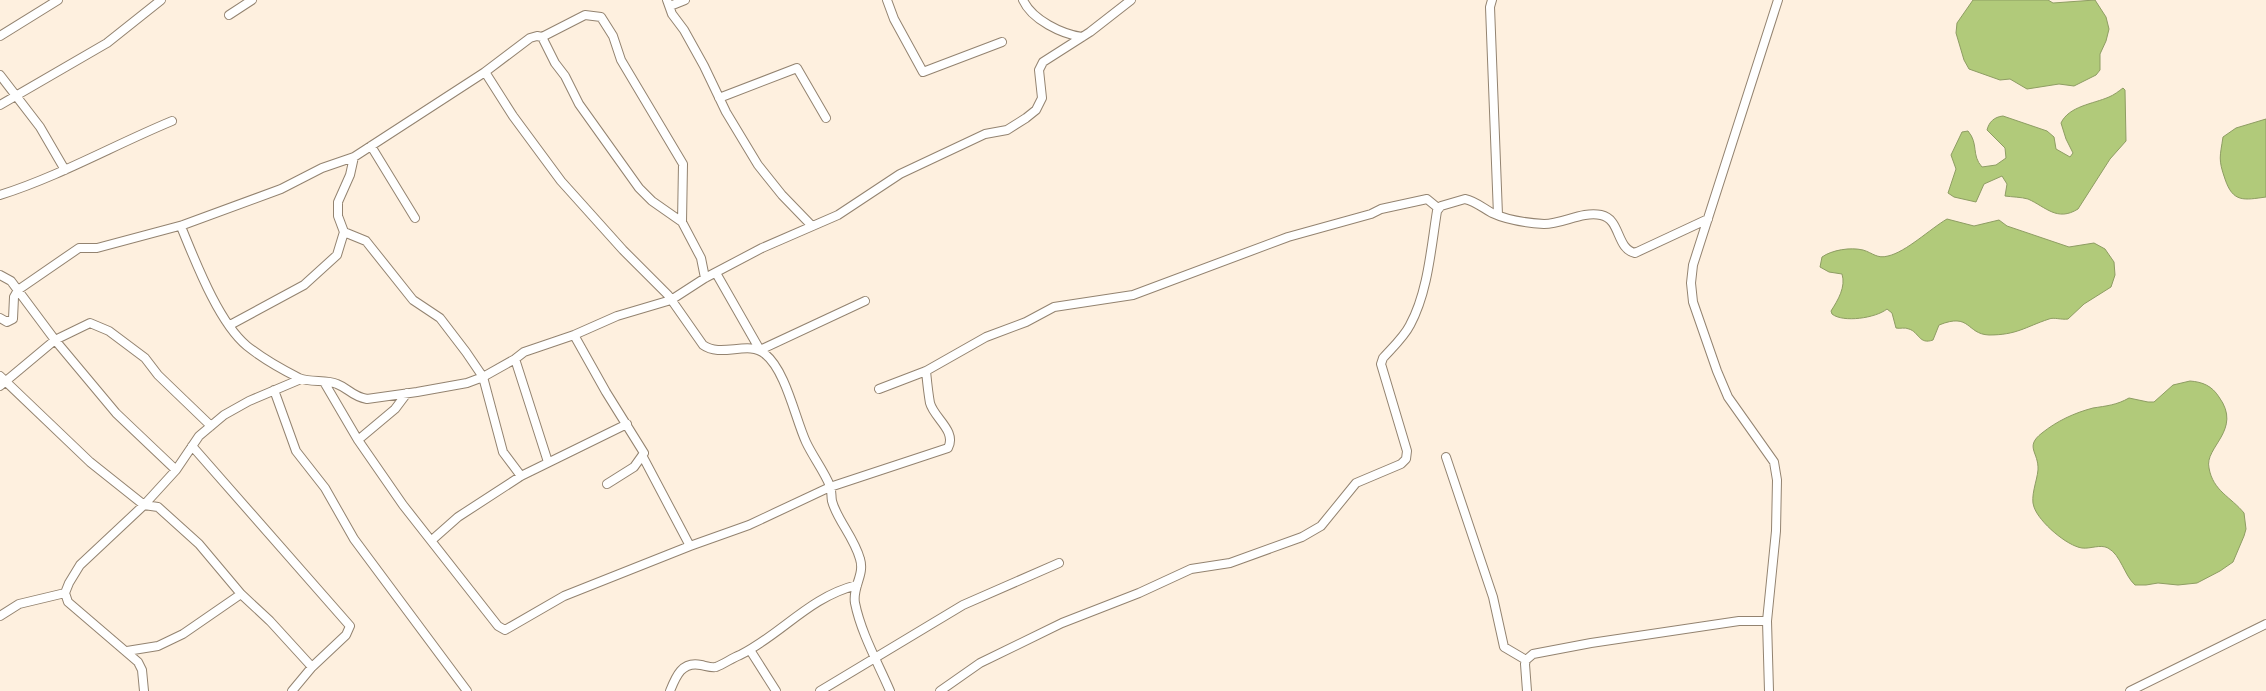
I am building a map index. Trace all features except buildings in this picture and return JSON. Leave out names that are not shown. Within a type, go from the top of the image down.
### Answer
[{"type":"street","points":[[0,36],[58,0]]},
{"type":"street","points":[[0,106],[107,43],[161,0]]},
{"type":"street","points":[[229,16],[252,0]]},
{"type":"street","points":[[686,0],[669,3],[672,14],[688,37],[719,98],[758,165],[782,195],[812,226]]},
{"type":"street","points":[[887,0],[894,19],[923,72],[1002,42]]},
{"type":"street","points":[[1023,0],[1031,12],[1055,28],[1082,37]]},
{"type":"street","points":[[184,225],[182,229],[207,289],[230,325],[246,345],[269,361],[302,379],[337,384],[353,395],[367,399],[467,383],[483,378],[524,352],[574,335],[617,316],[671,300],[705,278],[762,248],[838,215],[900,174],[985,134],[1006,130],[1036,110],[1042,98],[1041,64],[1082,37],[1131,0]]},
{"type":"street","points":[[1492,0],[1490,7],[1498,216]]},
{"type":"street","points":[[1769,691],[1767,621],[1776,531],[1777,480],[1774,462],[1728,397],[1693,302],[1691,283],[1693,265],[1778,0]]},
{"type":"street","points":[[0,318],[7,322],[13,318],[14,297],[18,290],[79,248],[97,248],[184,225],[281,189],[322,168],[354,157],[485,72],[530,38],[542,37],[585,15],[601,17],[613,36],[621,60],[684,164],[682,222]]},
{"type":"street","points":[[542,37],[579,104],[639,188],[652,201],[682,222],[701,258],[705,278]]},
{"type":"street","points":[[719,98],[797,68],[826,118]]},
{"type":"street","points":[[485,72],[513,116],[561,181],[671,300],[694,334],[709,349],[760,350],[865,301]]},
{"type":"street","points":[[0,76],[40,127],[65,170]]},
{"type":"street","points":[[0,195],[28,186],[172,121]]},
{"type":"street","points":[[372,146],[414,218]]},
{"type":"street","points":[[230,325],[304,285],[337,255],[344,232],[338,216],[338,202],[350,175],[354,157]]},
{"type":"street","points":[[879,389],[926,371],[986,337],[1026,322],[1054,308],[1133,295],[1288,237],[1371,214],[1381,209],[1427,199],[1438,208]]},
{"type":"street","points":[[1438,208],[1465,199],[1498,216],[1543,224],[1590,215],[1602,215],[1610,219],[1624,247],[1630,252],[1635,253],[1708,219]]},
{"type":"street","points":[[940,691],[980,663],[1062,623],[1139,593],[1191,569],[1230,563],[1308,534],[1322,526],[1356,483],[1401,464],[1406,458],[1407,451],[1381,364],[1383,358],[1409,327],[1417,309],[1438,208]]},
{"type":"street","points":[[344,232],[366,241],[414,300],[440,318],[483,378],[503,452],[521,476]]},
{"type":"street","points":[[716,273],[760,350],[766,354],[783,382],[806,443],[830,487],[832,502],[854,540],[861,560],[862,574],[857,585],[855,601],[875,658],[890,691]]},
{"type":"street","points":[[0,275],[11,281],[55,340],[116,413],[176,470]]},
{"type":"street","points":[[211,426],[158,375],[145,358],[109,332],[90,323],[55,340],[2,381],[90,462],[144,505],[158,507],[199,544],[241,594],[270,621],[312,666]]},
{"type":"street","points":[[574,335],[606,392],[642,449],[643,457],[690,546]]},
{"type":"street","points":[[515,359],[548,462]]},
{"type":"street","points":[[324,382],[358,440],[403,505],[498,626],[504,630],[564,596],[690,546],[749,525],[830,487],[948,448],[951,443],[948,432],[931,405],[926,371]]},
{"type":"street","points":[[144,691],[142,670],[138,662],[68,602],[65,593],[69,583],[80,565],[144,505],[176,470],[199,436],[224,415],[274,390],[302,379]]},
{"type":"street","points":[[274,390],[296,451],[325,488],[354,539],[468,691]]},
{"type":"street","points":[[358,440],[395,409],[407,393]]},
{"type":"street","points":[[432,540],[458,517],[521,476],[627,424]]},
{"type":"street","points":[[192,446],[350,626],[346,635],[312,666],[292,691]]},
{"type":"street","points":[[607,484],[634,467],[643,457]]},
{"type":"street","points":[[1446,457],[1493,597],[1504,647],[1526,660]]},
{"type":"street","points":[[820,691],[963,605],[1059,563]]},
{"type":"street","points":[[670,691],[676,676],[685,666],[697,664],[714,667],[750,650],[801,611],[837,590],[857,585]]},
{"type":"street","points":[[0,616],[19,604],[65,593]]},
{"type":"street","points":[[127,651],[158,646],[175,638],[241,594]]},
{"type":"street","points":[[1526,660],[1533,654],[1591,643],[1739,621],[1767,621]]},
{"type":"street","points":[[2135,690],[2266,624]]},
{"type":"street","points":[[750,650],[776,691]]},
{"type":"street","points":[[1526,660],[1527,691]]},
{"type":"shaded area","points":[[1973,0],[2048,0],[2053,3],[2095,0],[2106,17],[2109,29],[2100,54],[2100,70],[2096,75],[2074,86],[2059,84],[2027,89],[2010,79],[2000,80],[1969,69],[1964,60],[1956,33],[1957,23]]},
{"type":"shaded area","points":[[2123,88],[2125,90],[2126,141],[2110,159],[2078,209],[2071,213],[2058,214],[2028,199],[2005,196],[2007,184],[2002,176],[1984,184],[1976,202],[1954,197],[1948,193],[1956,169],[1951,155],[1962,132],[1968,131],[1971,136],[1977,158],[1982,167],[1996,165],[2006,158],[2005,148],[1987,130],[1992,120],[2003,116],[2047,131],[2054,137],[2056,149],[2070,157],[2073,153],[2061,123],[2065,117],[2075,109],[2109,97]]},
{"type":"shaded area","points":[[2266,119],[2266,197],[2240,198],[2228,187],[2221,167],[2220,158],[2223,137],[2236,128]]},
{"type":"shaded area","points":[[1947,219],[1974,226],[1999,220],[2007,226],[2069,247],[2094,243],[2105,249],[2114,262],[2115,275],[2111,287],[2084,304],[2068,319],[2051,318],[2014,332],[1999,335],[1982,334],[1963,322],[1957,321],[1939,325],[1933,340],[1925,341],[1909,329],[1896,328],[1892,313],[1887,309],[1868,317],[1851,319],[1837,317],[1832,314],[1831,311],[1842,289],[1843,279],[1842,274],[1829,272],[1820,267],[1822,257],[1847,249],[1863,250],[1884,257],[1895,254]]},
{"type":"shaded area","points":[[2190,381],[2199,382],[2210,387],[2219,397],[2225,409],[2227,419],[2225,428],[2209,460],[2209,468],[2218,488],[2244,513],[2246,529],[2233,562],[2197,583],[2135,585],[2116,555],[2108,548],[2082,548],[2069,543],[2047,526],[2037,513],[2033,503],[2038,470],[2033,446],[2034,442],[2042,433],[2054,425],[2079,412],[2116,404],[2129,398],[2154,402],[2173,385]]}]
